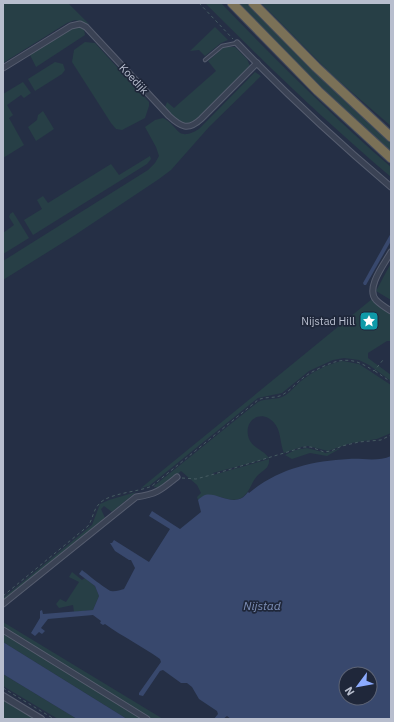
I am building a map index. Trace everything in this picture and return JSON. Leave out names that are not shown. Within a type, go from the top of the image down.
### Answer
[{"type":"highway","points":[[232,3],[318,91],[391,158]]},
{"type":"highway","points":[[253,3],[320,72],[391,137]]},
{"type":"street","name":"Koedijk","points":[[3,68],[71,26],[80,24],[90,31],[169,116],[177,123],[186,127],[192,126],[201,119],[257,64]]},
{"type":"street","points":[[238,43],[257,64],[326,130],[391,187]]},
{"type":"street","points":[[391,252],[372,288],[375,300],[391,311]]},
{"type":"street","points":[[3,604],[136,496],[151,495],[164,488],[177,477]]},
{"type":"street","points":[[3,630],[147,719]]},
{"type":"street","points":[[3,696],[41,719]]},
{"type":"lane","points":[[205,60],[222,46],[238,43]]},
{"type":"path","points":[[199,3],[238,43]]},
{"type":"path","points":[[3,596],[88,526],[93,520],[94,512],[101,501],[113,496],[146,489],[152,486],[261,398],[281,396],[310,373],[339,360],[361,363],[391,382]]},
{"type":"path","points":[[374,371],[383,360]]},
{"type":"path","points":[[177,477],[186,479],[211,475],[304,447],[311,447],[324,452],[331,452],[342,446],[359,442],[381,440],[391,435]]},
{"type":"path","points":[[3,688],[54,719]]},
{"type":"shaded area","points":[[3,3],[68,3],[89,24],[75,20],[67,23],[3,63]]},
{"type":"shaded area","points":[[205,3],[221,3],[304,87],[391,167],[391,177],[296,92]]},
{"type":"shaded area","points":[[239,3],[248,3],[318,75],[391,143],[391,152],[313,79]]},
{"type":"shaded area","points":[[261,3],[391,3],[391,126],[333,76]]},
{"type":"shaded area","points":[[76,27],[84,29],[85,35],[36,67],[30,55],[68,30]]},
{"type":"shaded area","points":[[215,27],[228,40],[221,43],[205,56],[199,50],[190,51]]},
{"type":"shaded area","points":[[85,42],[95,43],[149,102],[145,118],[122,130],[116,129],[111,123],[72,62],[74,50]]},
{"type":"shaded area","points":[[235,47],[247,59],[250,66],[196,120],[187,124],[179,121],[165,107],[167,102],[174,108],[216,71],[208,61],[223,48]]},
{"type":"shaded area","points":[[55,62],[63,64],[65,70],[62,74],[35,91],[28,79]]},
{"type":"shaded area","points":[[255,72],[261,76],[209,127],[171,170],[75,235],[3,280],[3,261],[148,170],[155,163],[159,156],[156,147],[145,127],[155,120],[163,118],[182,134],[192,133],[199,129]]},
{"type":"shaded area","points":[[23,82],[31,93],[24,98],[21,95],[7,105],[13,115],[9,118],[24,145],[3,158],[3,94]]},
{"type":"shaded area","points":[[43,111],[54,129],[36,141],[28,127],[37,120],[38,115]]},
{"type":"shaded area","points":[[150,156],[151,159],[147,164],[33,235],[24,220],[42,209],[37,200],[43,196],[48,203],[111,164],[119,175]]},
{"type":"shaded area","points":[[13,212],[29,238],[3,254],[3,233],[14,225],[9,217]]},
{"type":"shaded area","points":[[391,263],[391,300],[376,291]]},
{"type":"shaded area","points":[[372,299],[391,314],[391,341],[387,341],[368,353],[368,358],[391,375],[391,381],[369,365],[359,360],[344,358],[333,360],[309,371],[282,393],[258,398],[149,486],[141,488]]},
{"type":"shaded area","points":[[343,361],[359,364],[391,385],[391,433],[377,439],[351,443],[328,451],[308,446],[284,453],[277,427],[270,419],[260,416],[251,421],[248,426],[249,439],[253,445],[269,458],[213,473],[213,475],[269,459],[267,467],[256,477],[244,496],[233,500],[210,495],[204,496],[198,500],[197,497],[201,493],[197,485],[181,471],[165,485],[161,487],[154,487],[258,402],[285,396],[310,374],[326,366]]},
{"type":"shaded area","points":[[307,448],[326,453],[341,448],[327,456],[310,453],[292,459],[285,455],[295,450]]},
{"type":"shaded area","points":[[136,492],[112,512],[104,506],[101,509],[105,518],[3,601],[3,598],[92,525],[100,504]]},
{"type":"shaded area","points":[[72,572],[82,580],[85,578],[95,586],[99,596],[93,610],[74,612],[73,605],[59,608],[56,604],[60,599],[66,602],[79,582],[69,577]]},
{"type":"shaded area","points":[[3,622],[163,719],[150,719],[3,627]]},
{"type":"shaded area","points":[[3,632],[143,719],[127,719],[3,642]]},
{"type":"shaded area","points":[[3,674],[77,719],[58,719],[3,686]]},
{"type":"shaded area","points":[[3,699],[37,719],[3,719]]},
{"type":"water","points":[[391,233],[391,241],[366,285],[364,285],[363,283]]},
{"type":"water","name":"Nijstad","points":[[391,456],[391,719],[231,719],[227,716],[223,719],[214,719],[218,714],[217,711],[199,699],[192,687],[187,683],[181,683],[163,670],[160,671],[143,696],[139,695],[161,662],[160,659],[105,624],[103,625],[100,623],[101,621],[93,615],[48,619],[41,628],[45,631],[42,634],[39,632],[35,636],[31,633],[40,618],[40,611],[42,610],[43,614],[93,610],[99,596],[95,586],[79,574],[82,570],[111,591],[124,589],[135,568],[131,560],[115,551],[110,543],[114,540],[149,562],[170,529],[149,516],[152,511],[180,529],[201,512],[198,500],[203,496],[213,495],[231,500],[237,500],[283,472],[308,464],[335,460],[375,459]]},
{"type":"water","points":[[3,642],[127,719],[77,719],[3,674]]},
{"type":"place","name":"Nijstad Hill","points":[[369,321]]}]
